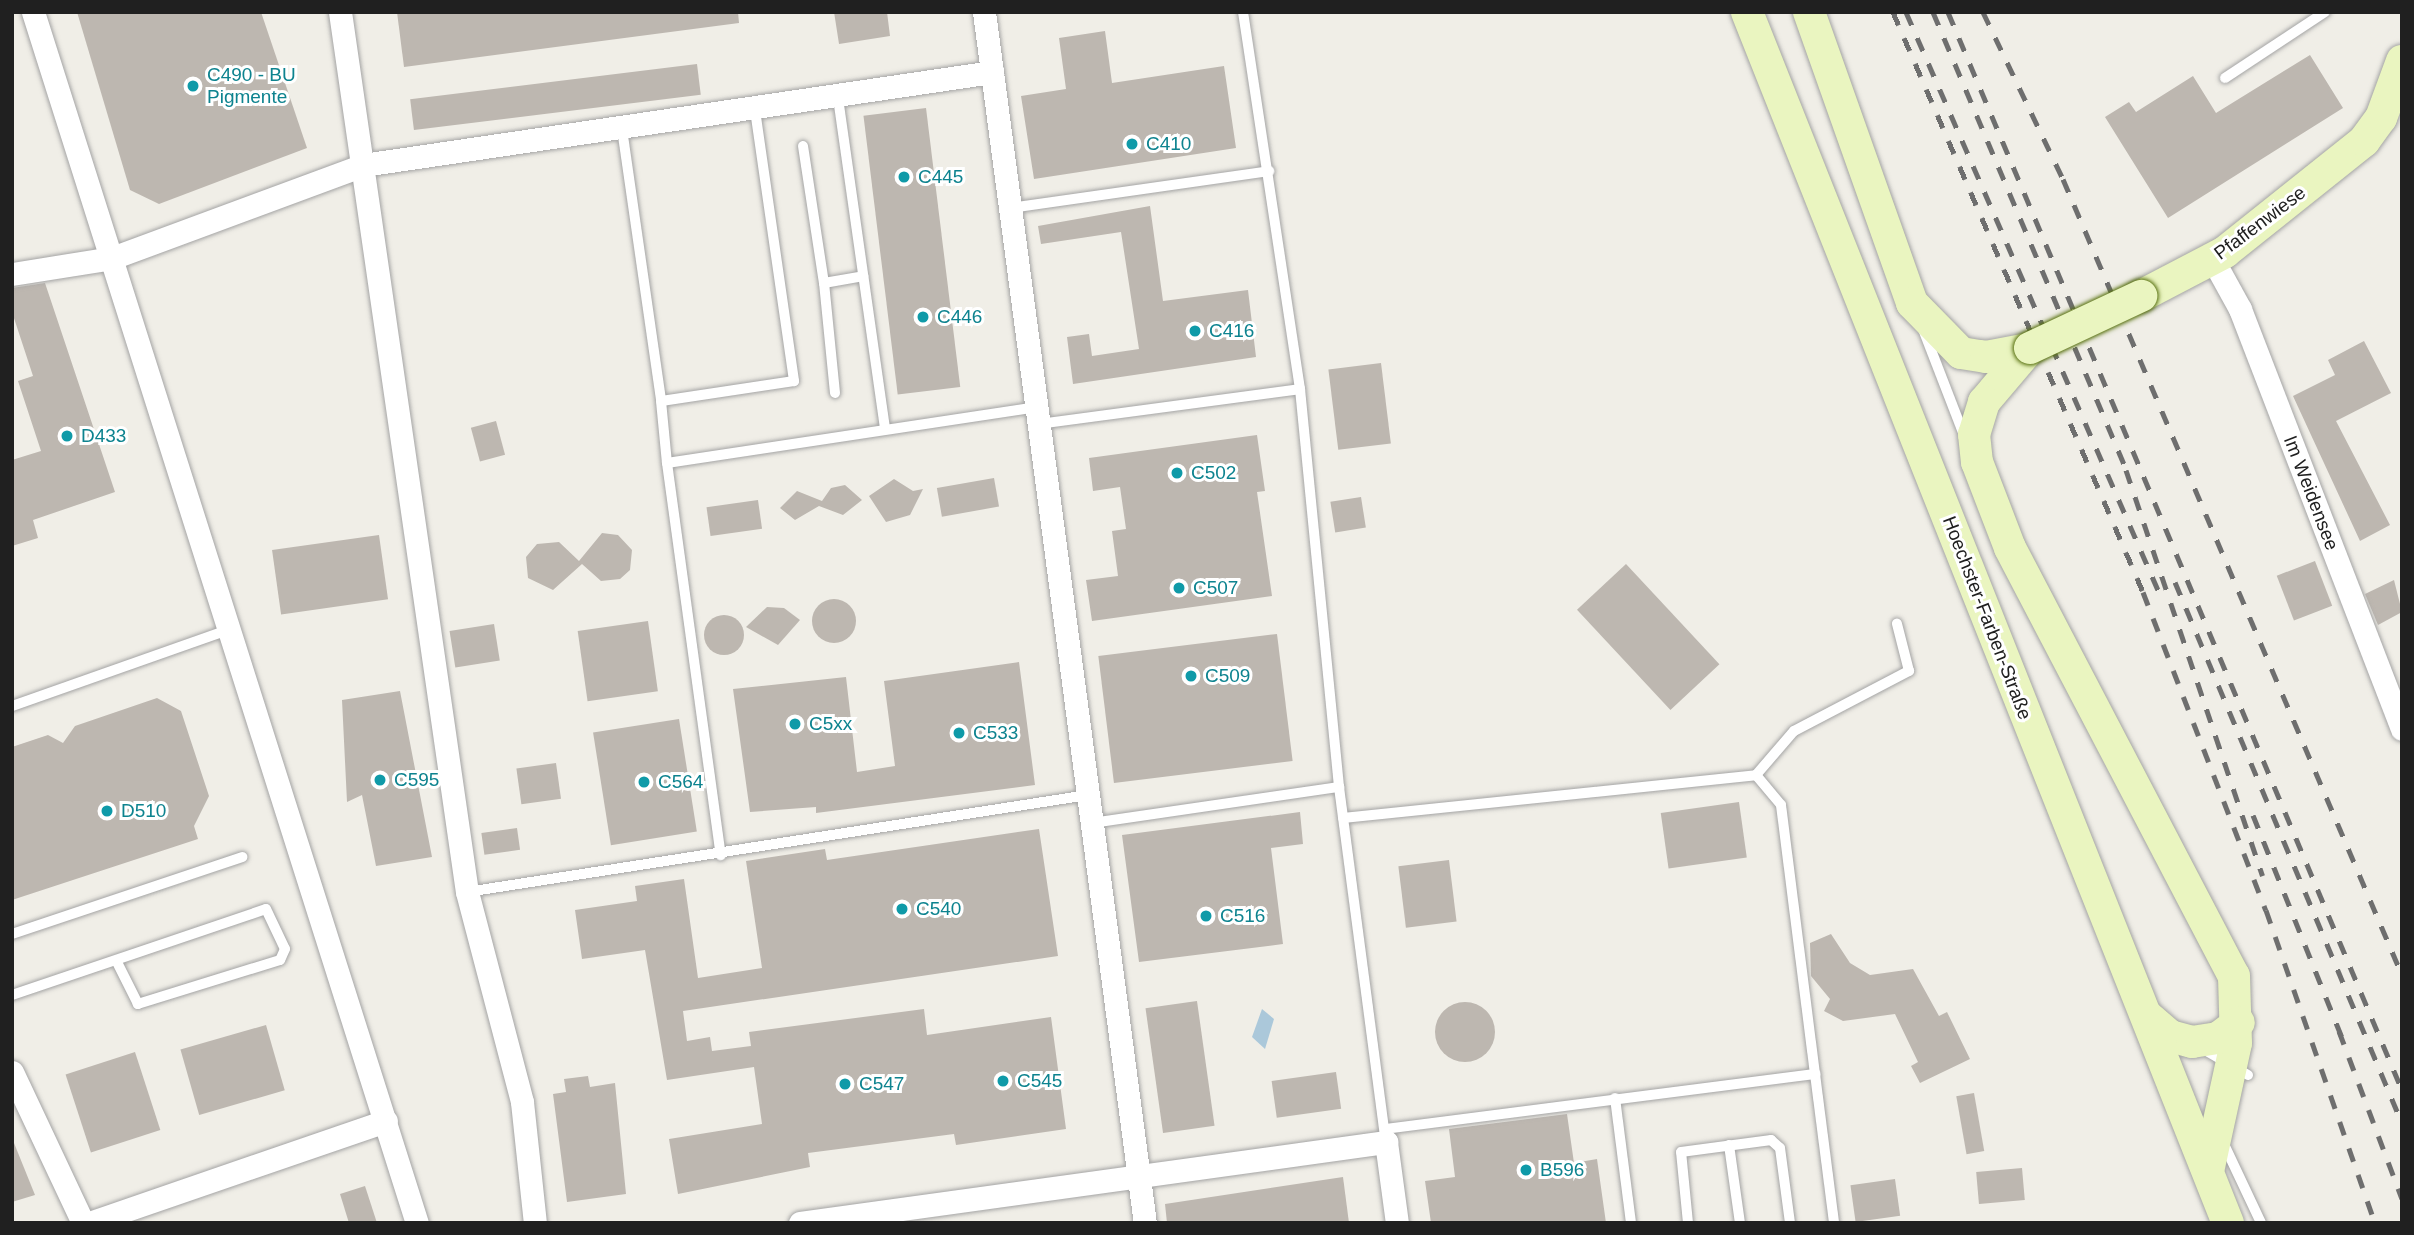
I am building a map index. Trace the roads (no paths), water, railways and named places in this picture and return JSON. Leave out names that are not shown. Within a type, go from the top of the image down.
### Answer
[{"type":"main road","name":"Hoechster-Farben-Straße","points":[[1747,12],[2228,1223]]},
{"type":"main road","points":[[1809,12],[1912,303],[1952,348],[2001,363],[1976,424],[1982,480],[2010,548],[2214,927],[2234,976],[2239,1021],[2239,1069],[2213,1129],[2209,1175]]},
{"type":"main road","name":"Pfaffenwiese","points":[[2001,363],[2213,260],[2364,141],[2381,118],[2402,61]]},
{"type":"main road","points":[[2143,1012],[2170,1036],[2192,1042],[2218,1038],[2239,1021]]},
{"type":"street","points":[[33,12],[232,628],[417,1223]]},
{"type":"street","points":[[340,12],[467,892],[522,1102],[536,1223]]},
{"type":"street","points":[[984,12],[1145,1223]]},
{"type":"street","points":[[12,274],[112,258],[363,165],[838,98],[992,72]]},
{"type":"street","name":"Im Weidensee","points":[[2213,260],[2239,309],[2402,729]]},
{"type":"street","points":[[12,1072],[20,1108],[83,1223]]},
{"type":"street","points":[[89,1223],[386,1121]]},
{"type":"street","points":[[800,1223],[931,1214],[1385,1135],[1396,1223]]},
{"type":"lane","points":[[1243,12],[1300,389],[1339,787],[1385,1135],[1615,1098],[1815,1074]]},
{"type":"lane","points":[[2225,78],[2325,12]]},
{"type":"lane","points":[[838,98],[885,429]]},
{"type":"lane","points":[[661,401],[794,381],[755,110]]},
{"type":"lane","points":[[622,129],[721,855]]},
{"type":"lane","points":[[803,146],[824,283],[835,393]]},
{"type":"lane","points":[[1010,208],[1269,171]]},
{"type":"lane","points":[[824,283],[863,276]]},
{"type":"lane","points":[[1912,303],[1982,480]]},
{"type":"lane","points":[[667,463],[885,429],[1300,389]]},
{"type":"lane","points":[[1343,818],[1756,775],[1794,731],[1909,671],[1897,624]]},
{"type":"lane","points":[[12,706],[232,628]]},
{"type":"lane","points":[[1756,775],[1781,805],[1834,1223]]},
{"type":"lane","points":[[1091,823],[1339,787]]},
{"type":"lane","points":[[467,892],[721,855],[1088,795]]},
{"type":"lane","points":[[12,934],[242,856]]},
{"type":"lane","points":[[12,995],[117,962],[266,909],[285,948],[280,960],[138,1004],[117,962]]},
{"type":"lane","points":[[2192,1042],[2239,1069]]},
{"type":"lane","points":[[1615,1098],[1631,1223]]},
{"type":"lane","points":[[2183,1106],[2213,1129],[2234,1157],[2261,1223]]},
{"type":"lane","points":[[1688,1223],[1681,1152],[1777,1142],[1790,1223]]},
{"type":"lane","points":[[1729,1145],[1740,1223]]},
{"type":"water","points":[[1262,1009],[1274,1019],[1265,1049],[1252,1037]]},
{"type":"railway","points":[[1893,12],[2143,592],[2266,910],[2375,1223]]},
{"type":"railway","points":[[1906,12],[2162,599]]},
{"type":"railway","points":[[1933,12],[2126,470],[2263,876]]},
{"type":"railway","points":[[1948,12],[2402,1090]]},
{"type":"railway","points":[[1983,12],[2063,179],[2402,975]]},
{"type":"railway","points":[[2175,582],[2402,1123]]},
{"type":"railway","points":[[2253,815],[2343,1040]]},
{"type":"railway","points":[[2339,1031],[2402,1199]]},
{"type":"place","name":"C490 - BU Pigmente","points":[[193,86]]},
{"type":"place","name":"C410","points":[[1132,144]]},
{"type":"place","name":"C445","points":[[904,177]]},
{"type":"place","name":"C446","points":[[923,317]]},
{"type":"place","name":"C416","points":[[1195,331]]},
{"type":"place","name":"D433","points":[[67,436]]},
{"type":"place","name":"C502","points":[[1177,473]]},
{"type":"place","name":"C507","points":[[1179,588]]},
{"type":"place","name":"C509","points":[[1191,676]]},
{"type":"place","name":"C5xx","points":[[795,724]]},
{"type":"place","name":"C533","points":[[959,733]]},
{"type":"place","name":"C595","points":[[380,780]]},
{"type":"place","name":"C564","points":[[644,782]]},
{"type":"place","name":"D510","points":[[107,811]]},
{"type":"place","name":"C540","points":[[902,909]]},
{"type":"place","name":"C516","points":[[1206,916]]},
{"type":"place","name":"C545","points":[[1003,1081]]},
{"type":"place","name":"C547","points":[[845,1084]]},
{"type":"place","name":"B596","points":[[1526,1170]]}]
